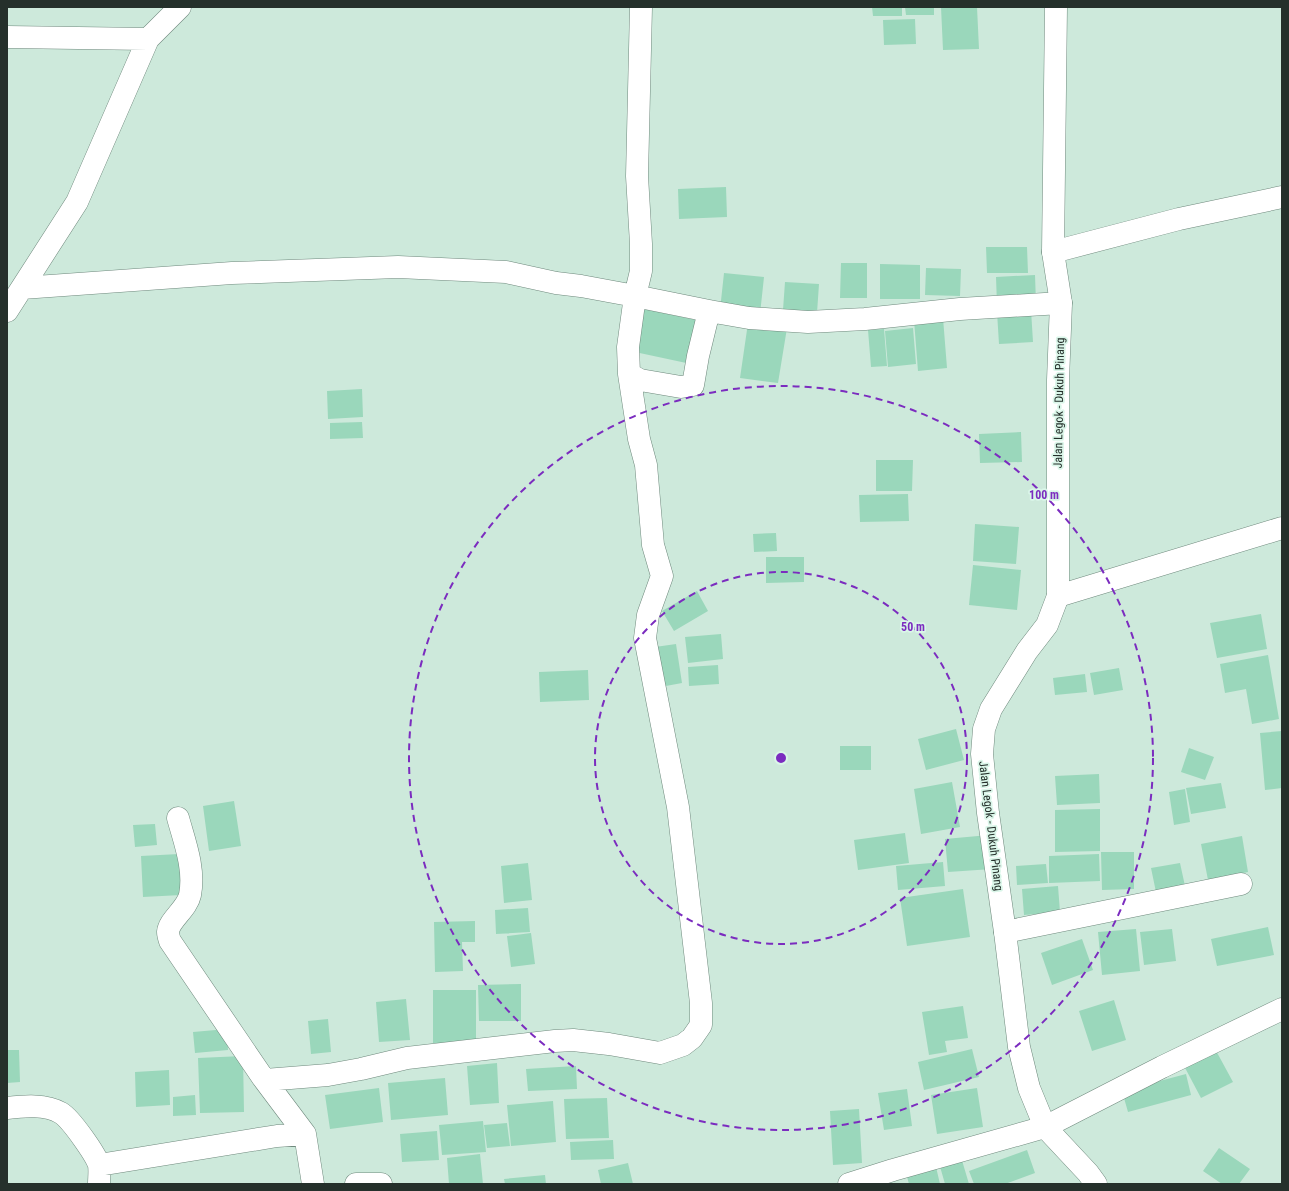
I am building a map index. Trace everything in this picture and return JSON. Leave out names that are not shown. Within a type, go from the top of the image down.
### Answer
[{"type":"street","points":[[13,298],[77,202],[148,39],[180,7]]},
{"type":"street","points":[[265,1080],[328,1075],[407,1058],[555,1041],[573,1040],[609,1044],[660,1053],[683,1045],[692,1038],[701,1026],[701,1003],[678,808],[645,638],[648,615],[662,576],[653,545],[646,465],[639,439],[629,374],[628,347],[635,296],[641,271],[638,176],[641,7]]},
{"type":"street","name":"Jalan Legok - Dukuh Pinang","points":[[1056,7],[1053,252],[1061,303],[1058,380],[1058,596],[1047,625],[1027,651],[991,709],[984,729],[982,754],[988,813],[1005,932],[1019,1047],[1029,1088],[1045,1127],[1088,1173],[1096,1184]]},
{"type":"street","points":[[7,37],[148,39]]},
{"type":"street","points":[[1053,252],[1179,219],[1282,197]]},
{"type":"street","points":[[13,298],[232,273],[398,267],[506,272],[556,283],[581,286],[750,318],[808,322],[865,319],[960,309],[1061,303]]},
{"type":"street","points":[[629,374],[640,380],[674,386],[681,387],[693,385],[698,356],[709,311]]},
{"type":"street","points":[[1058,596],[1282,528]]},
{"type":"street","points":[[178,818],[192,874],[192,884],[185,906],[170,926],[168,932],[170,941],[265,1080],[305,1134],[313,1184]]},
{"type":"street","points":[[1005,932],[1241,884]]},
{"type":"street","points":[[849,1184],[894,1177],[1045,1127],[1162,1067],[1282,1009]]},
{"type":"street","points":[[7,1108],[20,1106],[47,1108],[62,1114],[82,1136],[99,1174],[277,1136],[305,1134]]},
{"type":"street","points":[[356,1184],[381,1184]]},
{"type":"building","points":[[872,7],[902,7],[902,16],[873,16]]},
{"type":"building","points":[[905,7],[934,7],[934,15],[906,15]]},
{"type":"building","points":[[941,7],[977,7],[979,49],[943,50]]},
{"type":"building","points":[[915,19],[916,44],[884,45],[883,20]]},
{"type":"building","points":[[726,187],[727,217],[679,219],[678,189]]},
{"type":"building","points":[[986,247],[1027,247],[1028,273],[987,273]]},
{"type":"building","points":[[841,263],[867,263],[867,298],[840,298]]},
{"type":"building","points":[[880,264],[920,265],[920,299],[880,299]]},
{"type":"building","points":[[926,268],[961,269],[960,296],[925,295]]},
{"type":"building","points":[[724,273],[764,277],[760,314],[720,310]]},
{"type":"building","points":[[1035,275],[1036,303],[997,305],[996,277]]},
{"type":"building","points":[[785,282],[819,284],[817,313],[783,310]]},
{"type":"building","points":[[644,309],[700,321],[691,364],[635,352]]},
{"type":"building","points":[[1031,310],[1033,342],[999,344],[997,312]]},
{"type":"building","points":[[943,318],[947,368],[918,371],[914,320]]},
{"type":"building","points":[[748,323],[787,328],[778,383],[740,378]]},
{"type":"building","points":[[913,328],[916,364],[888,367],[885,331]]},
{"type":"building","points":[[884,329],[887,366],[871,367],[868,330]]},
{"type":"building","points":[[362,389],[363,417],[328,419],[327,391]]},
{"type":"building","points":[[362,422],[363,438],[330,439],[330,423]]},
{"type":"building","points":[[1021,432],[1022,462],[980,463],[979,434]]},
{"type":"building","points":[[876,460],[913,460],[912,491],[876,491]]},
{"type":"building","points":[[908,494],[909,521],[860,522],[859,495]]},
{"type":"building","points":[[975,524],[1019,527],[1016,564],[973,561]]},
{"type":"building","points":[[776,533],[777,551],[754,552],[753,534]]},
{"type":"building","points":[[766,557],[804,557],[804,582],[766,583]]},
{"type":"building","points":[[973,565],[1021,570],[1017,610],[969,605]]},
{"type":"building","points":[[697,591],[708,611],[674,631],[662,611]]},
{"type":"building","points":[[1261,614],[1267,649],[1217,658],[1210,623]]},
{"type":"building","points":[[721,634],[723,659],[688,663],[685,637]]},
{"type":"building","points":[[676,644],[682,683],[655,688],[648,648]]},
{"type":"building","points":[[1268,655],[1279,719],[1252,724],[1246,689],[1225,693],[1220,664]]},
{"type":"building","points":[[718,665],[719,684],[689,686],[688,667]]},
{"type":"building","points":[[1119,668],[1123,690],[1094,695],[1090,673]]},
{"type":"building","points":[[588,670],[589,700],[540,702],[539,672]]},
{"type":"building","points":[[1085,674],[1087,692],[1055,695],[1053,678]]},
{"type":"building","points":[[956,729],[964,760],[926,770],[918,739]]},
{"type":"building","points":[[1282,731],[1282,788],[1265,790],[1260,733]]},
{"type":"building","points":[[840,746],[871,746],[871,770],[840,770]]},
{"type":"building","points":[[1189,748],[1214,757],[1205,780],[1181,772]]},
{"type":"building","points":[[1099,774],[1100,803],[1057,805],[1055,776]]},
{"type":"building","points":[[952,782],[960,827],[921,834],[914,789]]},
{"type":"building","points":[[1221,783],[1226,808],[1191,814],[1186,788]]},
{"type":"building","points":[[1185,789],[1190,822],[1174,825],[1169,792]]},
{"type":"building","points":[[234,801],[241,846],[209,851],[203,806]]},
{"type":"building","points":[[1100,809],[1100,851],[1055,852],[1055,810]]},
{"type":"building","points":[[155,824],[157,845],[135,847],[133,825]]},
{"type":"building","points":[[905,833],[909,863],[858,870],[854,840]]},
{"type":"building","points":[[989,835],[992,869],[948,872],[945,839]]},
{"type":"building","points":[[1242,836],[1248,872],[1208,880],[1201,844]]},
{"type":"building","points":[[1101,852],[1134,852],[1134,889],[1102,890]]},
{"type":"building","points":[[179,854],[181,895],[143,897],[141,856]]},
{"type":"building","points":[[1099,854],[1100,881],[1049,883],[1049,856]]},
{"type":"building","points":[[943,862],[945,886],[898,890],[896,866]]},
{"type":"building","points":[[528,863],[532,900],[504,903],[501,866]]},
{"type":"building","points":[[1180,863],[1185,886],[1156,892],[1151,868]]},
{"type":"building","points":[[1046,864],[1048,883],[1017,885],[1016,866]]},
{"type":"building","points":[[1058,886],[1060,912],[1024,915],[1022,889]]},
{"type":"building","points":[[963,889],[970,937],[907,946],[900,898]]},
{"type":"building","points":[[528,908],[530,932],[496,934],[495,910]]},
{"type":"building","points":[[475,921],[475,942],[462,942],[463,971],[435,972],[434,922]]},
{"type":"building","points":[[1268,927],[1274,955],[1217,966],[1211,939]]},
{"type":"building","points":[[1136,929],[1140,971],[1102,975],[1098,932]]},
{"type":"building","points":[[1172,929],[1176,961],[1144,965],[1140,932]]},
{"type":"building","points":[[531,933],[535,964],[511,967],[507,936]]},
{"type":"building","points":[[1082,939],[1093,970],[1052,985],[1041,953]]},
{"type":"building","points":[[521,984],[521,1021],[479,1021],[478,985]]},
{"type":"building","points":[[433,990],[476,990],[476,1043],[433,1043]]},
{"type":"building","points":[[406,999],[410,1040],[379,1042],[376,1002]]},
{"type":"building","points":[[1114,1000],[1126,1040],[1092,1051],[1079,1011]]},
{"type":"building","points":[[963,1006],[968,1038],[945,1041],[947,1052],[929,1055],[922,1012]]},
{"type":"building","points":[[328,1019],[331,1052],[311,1054],[308,1021]]},
{"type":"building","points":[[227,1029],[228,1050],[195,1053],[193,1032]]},
{"type":"building","points":[[1214,1047],[1233,1082],[1201,1098],[1183,1064]]},
{"type":"building","points":[[972,1049],[979,1077],[924,1090],[918,1062]]},
{"type":"building","points":[[7,1050],[19,1050],[20,1082],[7,1083]]},
{"type":"building","points":[[243,1056],[244,1112],[200,1113],[198,1058]]},
{"type":"building","points":[[497,1063],[499,1103],[470,1105],[467,1066]]},
{"type":"building","points":[[576,1066],[577,1089],[528,1091],[526,1069]]},
{"type":"building","points":[[169,1070],[170,1105],[136,1107],[135,1072]]},
{"type":"building","points":[[1186,1074],[1191,1095],[1128,1112],[1122,1091]]},
{"type":"building","points":[[445,1078],[448,1115],[391,1120],[388,1083]]},
{"type":"building","points":[[379,1088],[383,1122],[330,1129],[325,1095]]},
{"type":"building","points":[[977,1088],[983,1127],[937,1134],[931,1095]]},
{"type":"building","points":[[907,1089],[912,1126],[884,1130],[878,1093]]},
{"type":"building","points":[[195,1095],[196,1115],[173,1116],[173,1097]]},
{"type":"building","points":[[607,1098],[609,1138],[566,1139],[564,1099]]},
{"type":"building","points":[[553,1101],[556,1142],[511,1146],[507,1105]]},
{"type":"building","points":[[859,1109],[862,1163],[833,1165],[830,1111]]},
{"type":"building","points":[[483,1121],[486,1152],[442,1155],[439,1125]]},
{"type":"building","points":[[507,1123],[510,1146],[487,1148],[484,1125]]},
{"type":"building","points":[[437,1131],[439,1160],[402,1162],[400,1134]]},
{"type":"building","points":[[613,1140],[614,1159],[571,1160],[570,1142]]},
{"type":"building","points":[[1219,1148],[1250,1169],[1239,1184],[1222,1184],[1203,1171]]},
{"type":"building","points":[[1027,1150],[1035,1173],[1005,1184],[974,1184],[969,1171]]},
{"type":"building","points":[[480,1154],[483,1184],[449,1184],[447,1158]]},
{"type":"building","points":[[961,1157],[969,1184],[945,1184],[939,1163]]},
{"type":"building","points":[[628,1163],[633,1184],[601,1184],[598,1170]]},
{"type":"building","points":[[936,1167],[940,1184],[909,1184],[906,1173]]},
{"type":"building","points":[[545,1175],[546,1184],[505,1184],[504,1179]]}]
